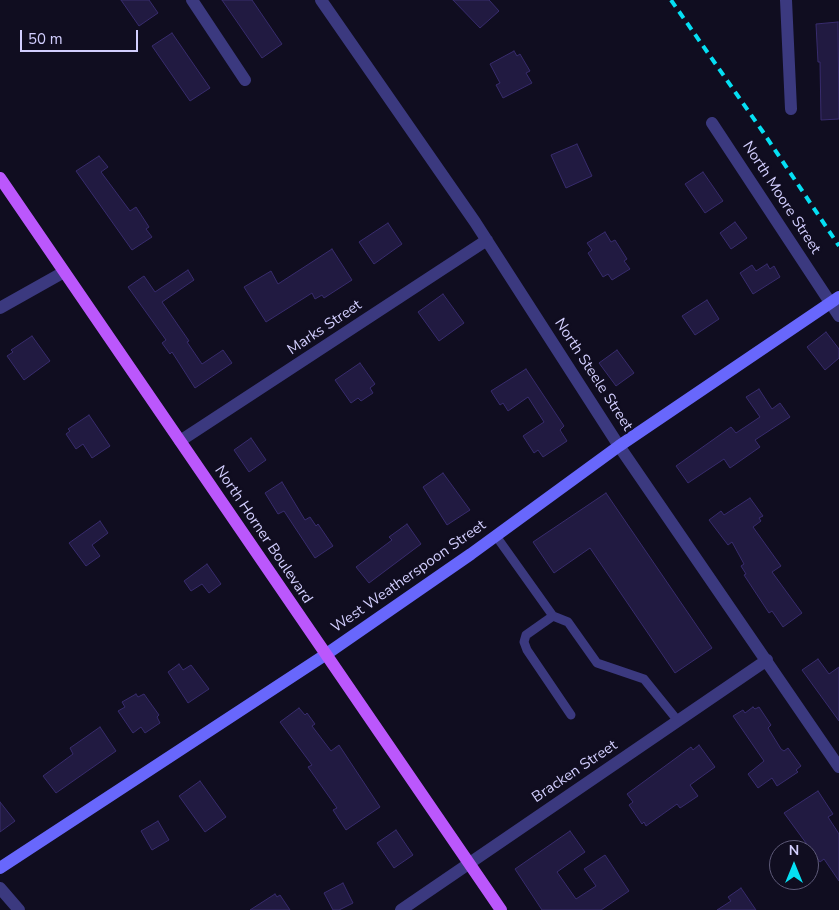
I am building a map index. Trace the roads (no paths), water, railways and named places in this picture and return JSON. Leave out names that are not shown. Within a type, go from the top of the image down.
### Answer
[{"type":"main road","name":"North Horner Boulevard","points":[[0,178],[501,910]]},
{"type":"street","points":[[192,0],[245,80]]},
{"type":"street","name":"North Steele Street","points":[[321,0],[487,240],[619,446],[839,767]]},
{"type":"street","points":[[786,0],[791,110]]},
{"type":"street","name":"North Moore Street","points":[[712,123],[834,300],[839,316]]},
{"type":"street","name":"Marks Street","points":[[180,441],[487,240]]},
{"type":"street","points":[[0,308],[64,272]]},
{"type":"street","name":"West Weatherspoon Street","points":[[0,868],[325,655],[496,536],[619,446],[834,300]]},
{"type":"street","name":"Bracken Street","points":[[401,910],[767,660]]},
{"type":"street","points":[[0,888],[19,910]]},
{"type":"lane","points":[[496,536],[553,616],[568,622],[598,663],[644,679],[678,721]]},
{"type":"lane","points":[[553,616],[526,635],[524,642],[527,650],[571,715]]},
{"type":"railway","points":[[671,0],[763,132],[839,246]]}]
